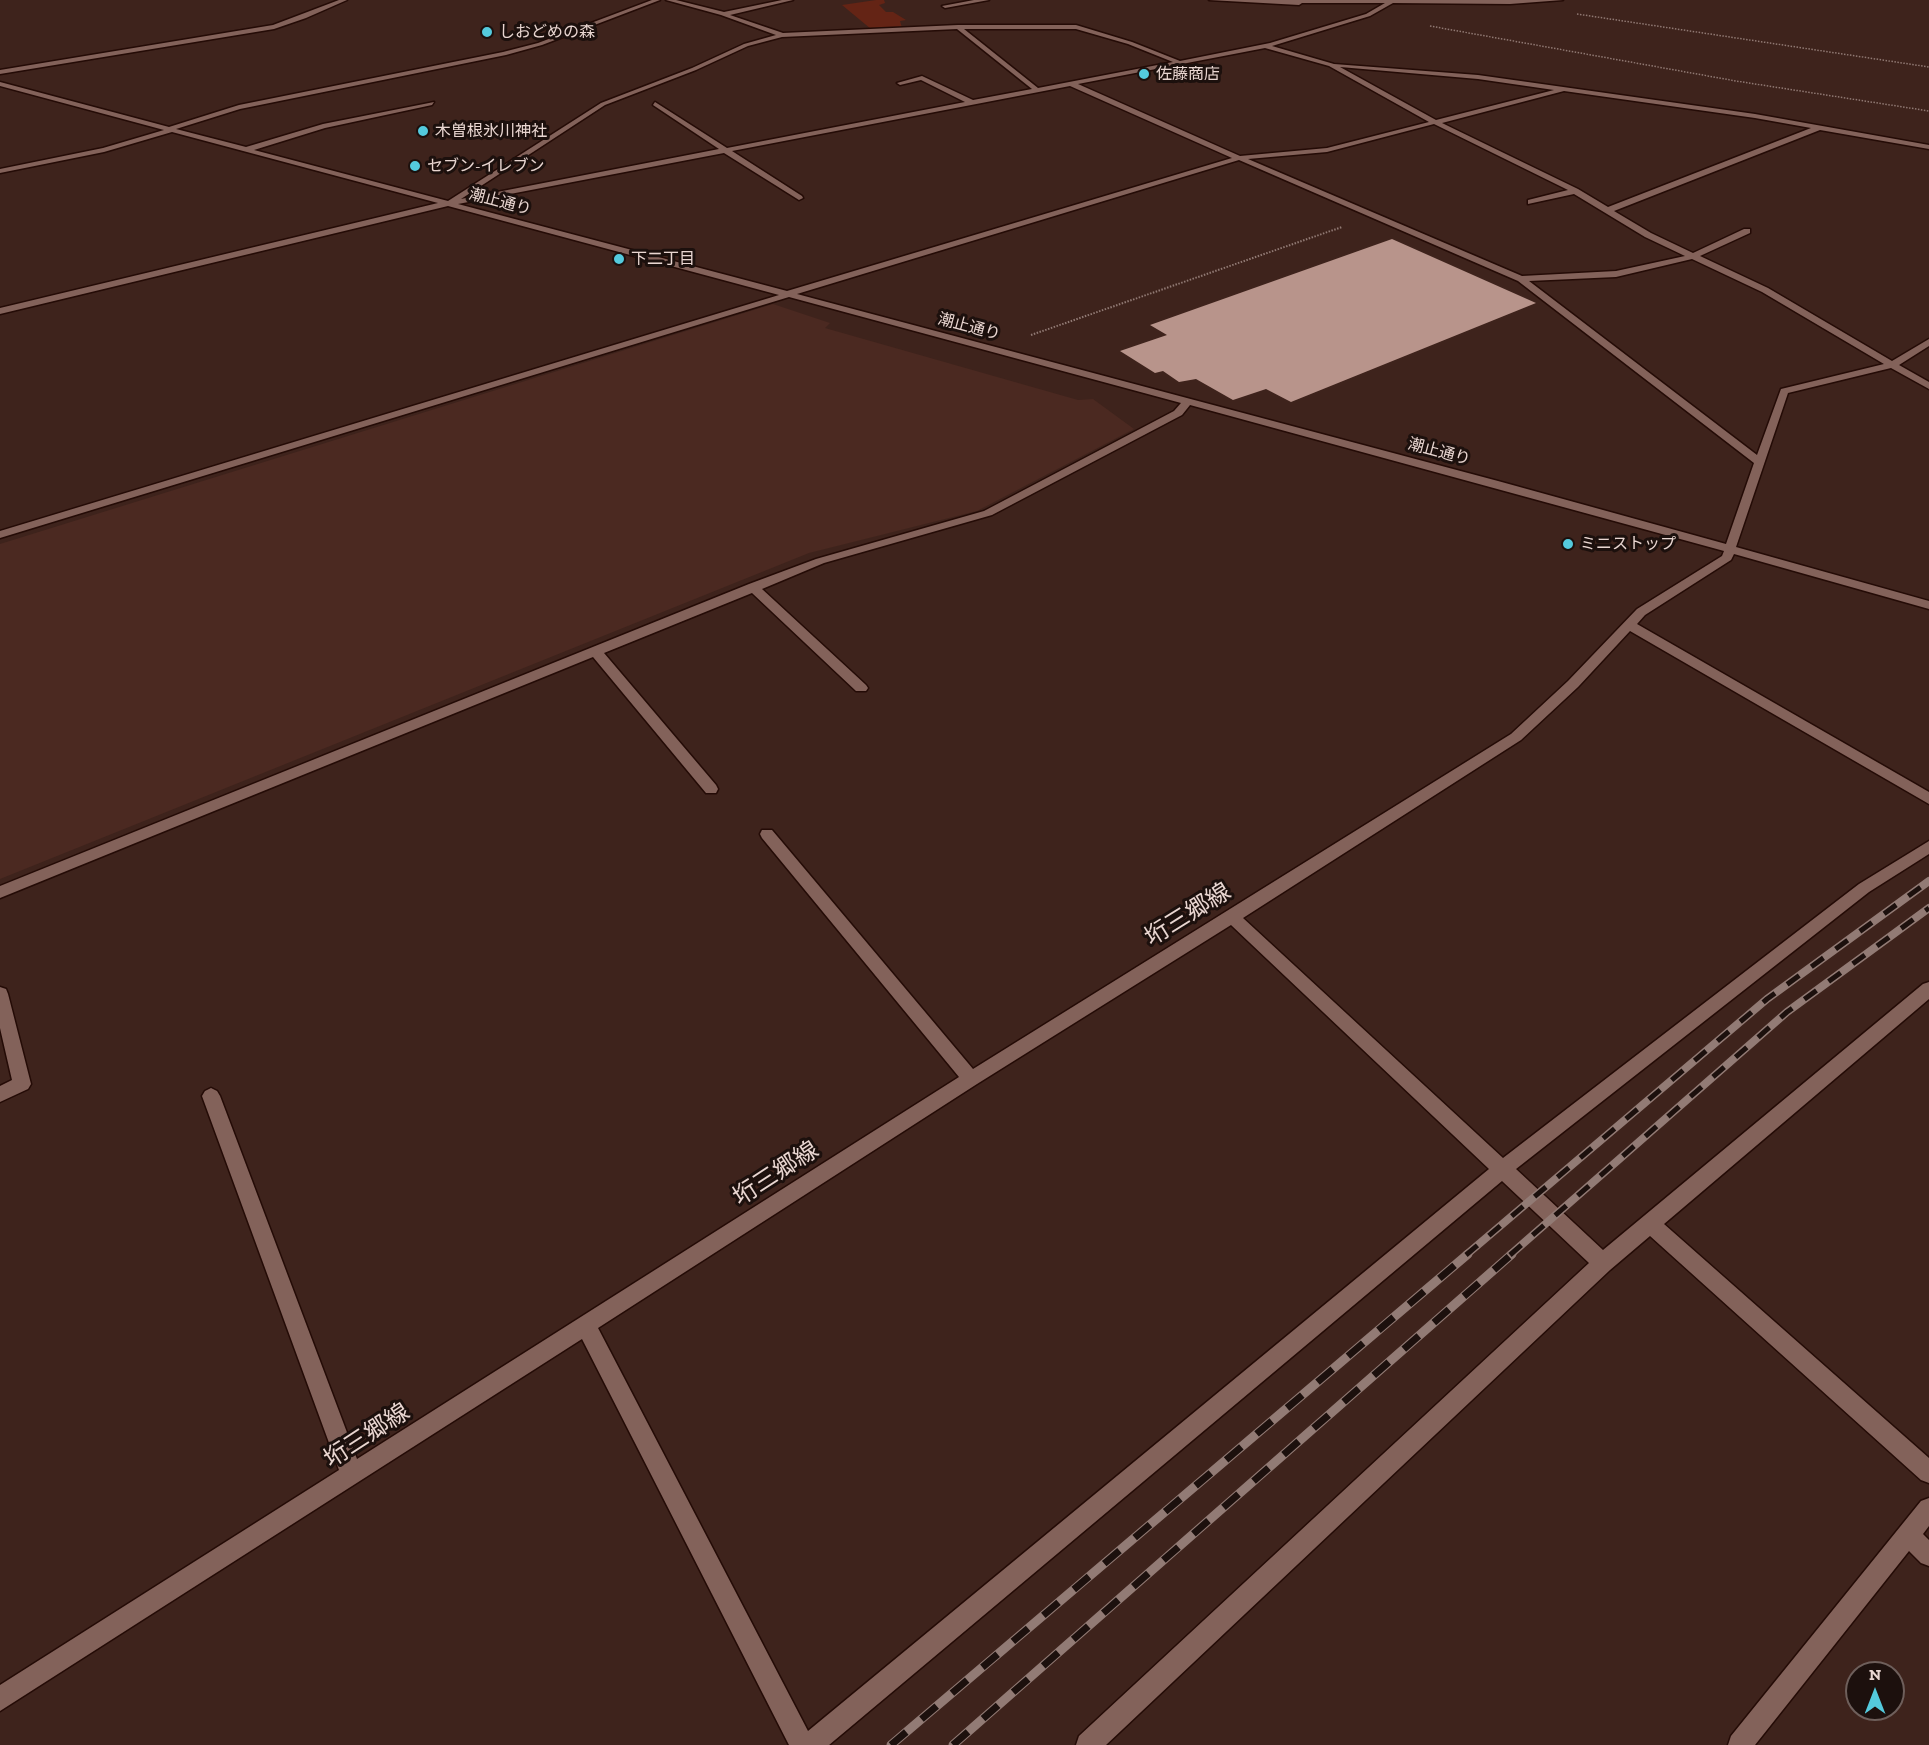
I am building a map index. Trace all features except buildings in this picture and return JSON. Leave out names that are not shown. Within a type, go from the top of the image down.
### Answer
[{"type":"street","points":[[0,72],[274,27],[344,0]]},
{"type":"street","points":[[0,171],[104,150],[239,107],[540,44],[657,0]]},
{"type":"street","points":[[669,0],[782,35]]},
{"type":"street","points":[[723,15],[790,0]]},
{"type":"street","points":[[938,0],[952,13]]},
{"type":"street","points":[[945,6],[986,0]]},
{"type":"street","points":[[1212,0],[1291,2],[1560,0]]},
{"type":"street","points":[[0,311],[446,204],[1264,46],[1368,15],[1393,1]]},
{"type":"street","points":[[1291,2],[1329,8]]},
{"type":"street","points":[[1348,12],[1368,15]]},
{"type":"street","points":[[959,24],[1037,90]]},
{"type":"street","points":[[446,204],[603,104],[694,69],[746,45],[782,35],[959,24],[968,27],[1076,27],[1130,43],[1178,62]]},
{"type":"street","points":[[1264,46],[1330,65],[1458,75],[1564,89],[1819,127],[1929,147]]},
{"type":"street","points":[[1330,65],[1435,122],[1575,191],[1648,235],[1765,290],[1929,386]]},
{"type":"street","points":[[900,83],[922,78],[973,103]]},
{"type":"street","name":"潮止通り","points":[[0,84],[1732,548],[1929,604]]},
{"type":"street","points":[[1072,84],[1521,279],[1761,463]]},
{"type":"street","points":[[0,534],[1239,158],[1327,150],[1564,89]]},
{"type":"street","points":[[245,150],[323,126],[432,103]]},
{"type":"street","points":[[655,104],[799,198]]},
{"type":"street","points":[[1606,211],[1819,127]]},
{"type":"street","points":[[1531,202],[1575,191]]},
{"type":"street","points":[[1521,279],[1616,274],[1694,256],[1747,231]]},
{"type":"street","points":[[1732,548],[1784,391],[1892,365],[1929,342]]},
{"type":"street","points":[[0,892],[820,561],[988,513],[1178,413],[1187,402]]},
{"type":"street","name":"垳三郷線","points":[[0,1699],[971,1078],[1232,917],[1516,737],[1573,684],[1641,612],[1726,558],[1732,548]]},
{"type":"street","points":[[753,587],[861,688]]},
{"type":"street","points":[[1629,624],[1929,799]]},
{"type":"street","points":[[595,651],[711,789]]},
{"type":"street","points":[[767,834],[971,1078]]},
{"type":"street","points":[[810,1745],[1502,1169],[1864,888],[1929,848]]},
{"type":"street","points":[[1232,917],[1603,1263]]},
{"type":"street","points":[[1088,1745],[1603,1263],[1929,988]]},
{"type":"street","points":[[0,994],[22,1084],[0,1094]]},
{"type":"street","points":[[211,1096],[352,1475]]},
{"type":"street","points":[[1649,1223],[1929,1472]]},
{"type":"street","points":[[586,1326],[802,1745]]},
{"type":"street","points":[[1740,1745],[1929,1509]]},
{"type":"street","points":[[1909,1536],[1929,1555]]},
{"type":"path","points":[[1568,12],[1929,67]]},
{"type":"path","points":[[1430,26],[1736,81],[1929,111]]},
{"type":"path","points":[[990,349],[1374,216]]},
{"type":"shaded area","points":[[884,0],[885,3],[879,5],[886,12],[893,12],[906,20],[900,21],[902,28],[871,29],[842,5]]},
{"type":"shaded area","points":[[773,304],[830,323],[825,328],[1078,400],[1093,399],[1134,429],[977,511],[809,553],[0,879],[0,544]]},
{"type":"railway","points":[[1466,1255],[1767,999],[1929,881]]},
{"type":"railway","points":[[1510,1255],[1787,1012],[1929,908]]},
{"type":"railway","points":[[891,1745],[1468,1254]]},
{"type":"railway","points":[[953,1745],[1512,1254]]},
{"type":"place","name":"しおどめの森","points":[[487,32]]},
{"type":"place","name":"佐藤商店","points":[[1144,74]]},
{"type":"place","name":"木曽根氷川神社","points":[[423,131]]},
{"type":"place","name":"セブン-イレブン","points":[[415,166]]},
{"type":"place","name":"下二丁目","points":[[619,259]]},
{"type":"place","name":"ミニストップ","points":[[1568,544]]}]
